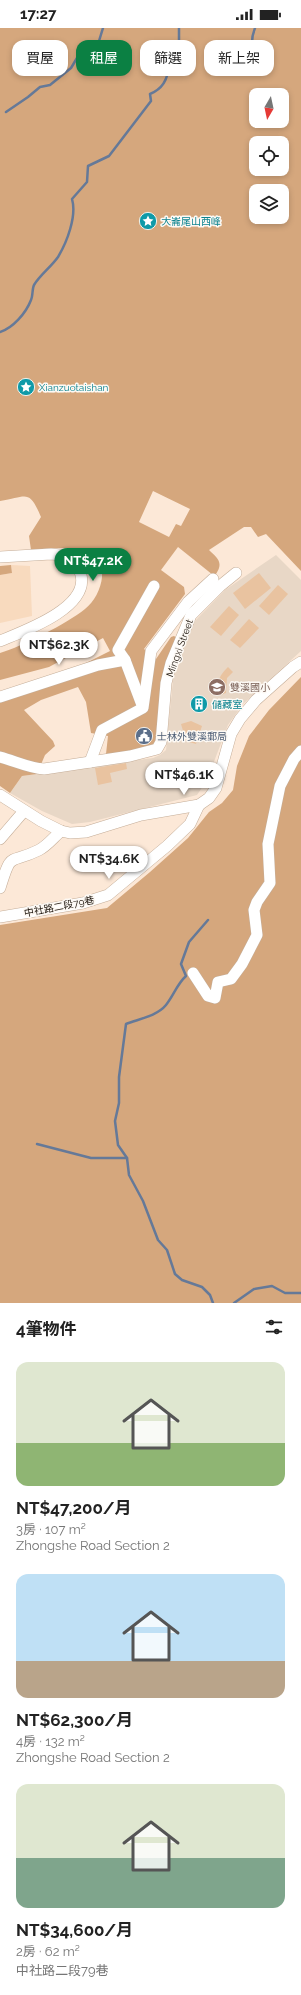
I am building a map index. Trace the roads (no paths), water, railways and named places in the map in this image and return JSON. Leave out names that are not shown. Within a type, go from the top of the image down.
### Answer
[{"type":"street","points":[[0,557],[51,554],[71,556],[79,567],[82,578],[78,595],[59,613],[0,641]]},
{"type":"street","name":"Mingxi Street","points":[[0,757],[32,768],[44,769],[130,756],[157,749],[161,742],[166,683],[171,664],[191,615],[220,586],[236,573]]},
{"type":"street","points":[[143,708],[151,652],[188,602],[213,580]]},
{"type":"street","points":[[143,708],[125,660],[118,650],[154,586]]},
{"type":"street","points":[[0,697],[98,665],[125,660]]},
{"type":"street","points":[[0,795],[61,831],[86,832],[141,815],[199,805],[209,798],[216,788],[230,734],[240,719],[256,700],[293,667],[301,662]]},
{"type":"street","points":[[90,762],[102,730],[143,708]]},
{"type":"street","points":[[193,972],[208,996],[215,998],[218,982],[231,979],[242,964],[256,935],[254,910],[257,902],[270,883],[268,844],[280,786],[294,759],[301,751]]},
{"type":"street","name":"中社路二段79巷","points":[[0,917],[83,903],[108,895],[167,846],[190,824],[199,805]]},
{"type":"street","points":[[0,839],[24,810]]},
{"type":"street","points":[[0,888],[7,865],[13,858],[40,849],[61,831]]},
{"type":"waterway","points":[[6,112],[40,87],[50,85],[71,68],[77,58],[99,41],[103,28]]},
{"type":"waterway","points":[[0,332],[14,324],[22,315],[29,305],[34,285],[58,257],[68,237],[72,221],[72,199],[87,182],[88,166],[109,156],[151,101],[150,94],[158,90],[164,84],[168,67],[173,63],[173,56],[179,46],[179,28]]},
{"type":"waterway","points":[[252,40],[255,28]]},
{"type":"waterway","points":[[208,920],[189,942],[181,964],[186,976],[180,982],[166,1005],[153,1015],[126,1024],[119,1077],[119,1103],[115,1121],[118,1145],[127,1158],[129,1175],[143,1201],[158,1240],[167,1250],[175,1274],[182,1280],[202,1287],[210,1295],[213,1303]]},
{"type":"waterway","points":[[37,1144],[91,1158],[127,1158]]},
{"type":"waterway","points":[[234,1303],[254,1289],[272,1286],[285,1293],[301,1293]]},
{"type":"place","name":"大崙尾山西峰","points":[[148,221]]},
{"type":"place","name":"Xianzuotaishan","points":[[26,387]]},
{"type":"place","name":"雙溪國小","points":[[217,687]]},
{"type":"place","name":"儲藏室","points":[[199,704]]},
{"type":"place","name":"士林外雙溪郵局","points":[[144,736]]}]
